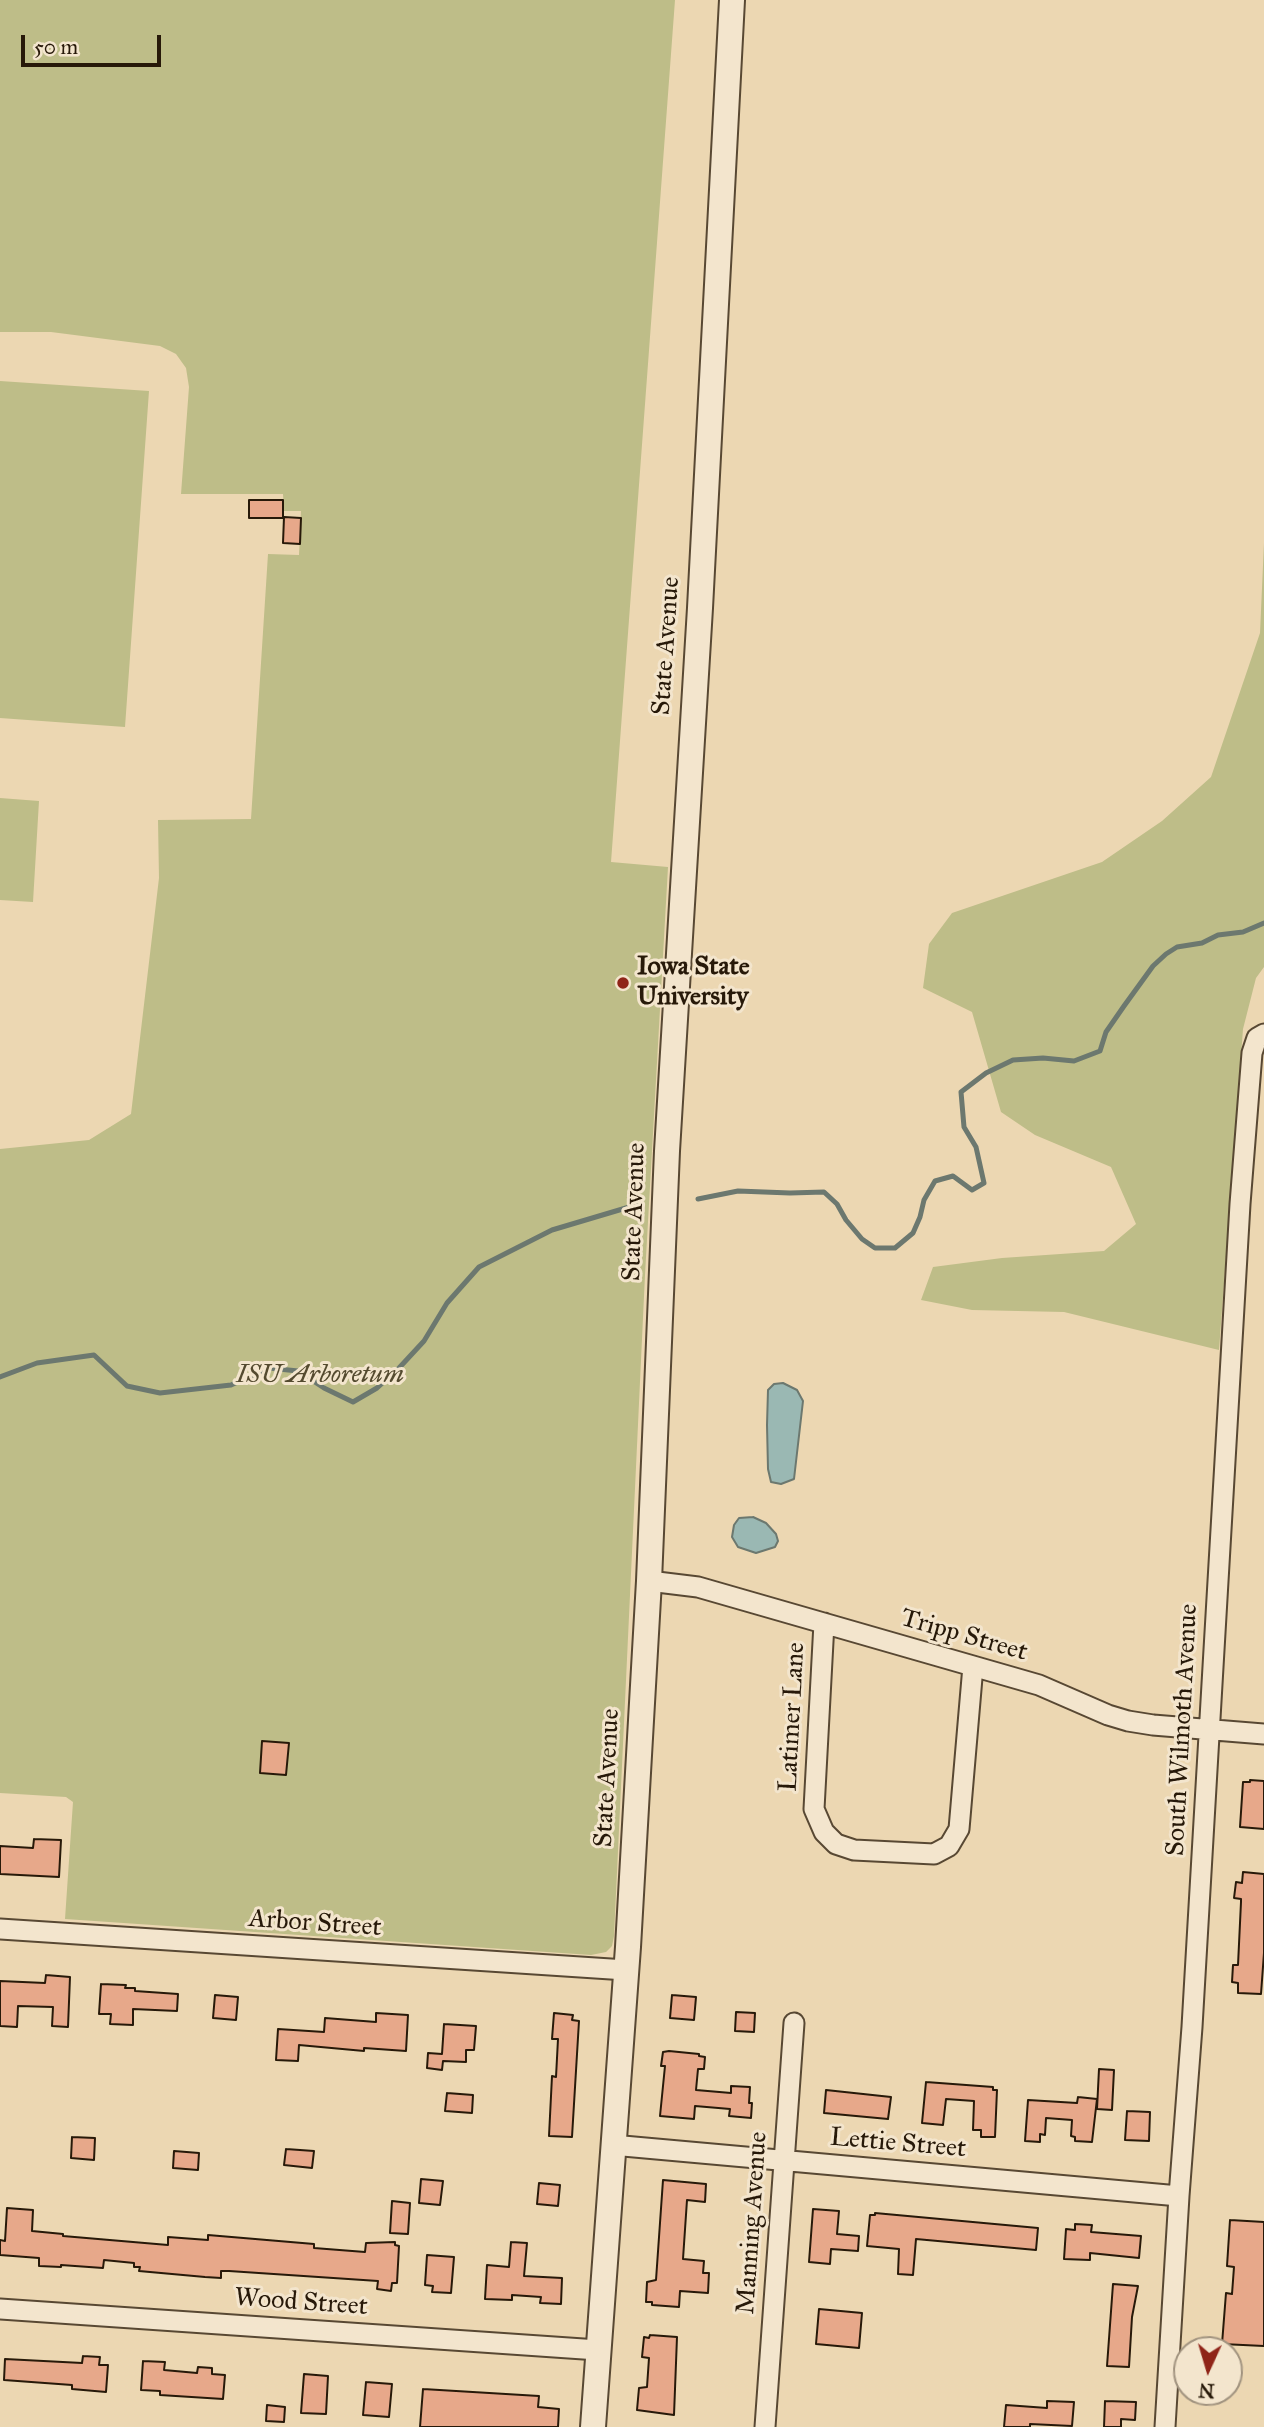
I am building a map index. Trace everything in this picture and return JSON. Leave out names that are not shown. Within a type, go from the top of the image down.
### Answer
[{"type":"street","name":"State Avenue","points":[[593,2427],[626,1970],[649,1581],[667,1137],[701,594],[732,0]]},
{"type":"street","name":"South Wilmoth Avenue","points":[[1165,2427],[1192,2027],[1240,1204],[1252,1053],[1261,1036]]},
{"type":"street","name":"Tripp Street","points":[[649,1581],[698,1587],[1040,1685],[1128,1721],[1264,1734]]},
{"type":"street","name":"Latimer Lane","points":[[824,1623],[814,1809],[824,1832],[836,1844],[854,1850],[934,1854],[949,1846],[959,1829],[973,1666]]},
{"type":"street","name":"Arbor Street","points":[[0,1929],[626,1970]]},
{"type":"street","name":"Manning Avenue","points":[[765,2427],[794,2022]]},
{"type":"street","name":"Lettie Street","points":[[612,2145],[1179,2196]]},
{"type":"street","name":"Wood Street","points":[[0,2309],[598,2350]]},
{"type":"green space","name":"ISU Arboretum","points":[[0,0],[675,0],[611,862],[668,867],[645,1275],[614,1936],[612,1946],[606,1952],[591,1955],[65,1919],[73,1802],[66,1797],[0,1793],[0,1149],[89,1140],[131,1114],[159,878],[158,820],[251,819],[268,554],[299,555],[301,511],[284,511],[283,494],[181,494],[189,387],[186,368],[176,354],[160,346],[51,332],[0,332]]},
{"type":"green space","points":[[0,381],[149,391],[125,727],[0,718]]},
{"type":"green space","points":[[1264,543],[1264,967],[1256,978],[1243,1029],[1219,1350],[1064,1312],[972,1310],[921,1300],[933,1267],[1002,1258],[1104,1251],[1136,1224],[1111,1167],[1035,1135],[1001,1112],[972,1012],[923,988],[929,944],[952,913],[1102,862],[1162,821],[1211,777],[1260,633]]},
{"type":"green space","points":[[0,798],[39,801],[33,902],[0,900]]},
{"type":"water","points":[[783,1383],[797,1390],[803,1401],[794,1479],[781,1484],[771,1482],[767,1425],[768,1390],[774,1384]]},
{"type":"water","points":[[753,1517],[766,1523],[776,1534],[778,1541],[775,1547],[756,1553],[738,1547],[732,1537],[734,1525],[739,1518]]},
{"type":"building","points":[[249,500],[283,500],[283,518],[249,518]]},
{"type":"building","points":[[284,517],[301,518],[300,544],[283,543]]},
{"type":"building","points":[[262,1741],[289,1743],[286,1775],[260,1773]]},
{"type":"building","points":[[1264,1781],[1264,1829],[1240,1827],[1243,1782]]},
{"type":"building","points":[[34,1839],[61,1840],[59,1877],[0,1874],[0,1846],[33,1848]]},
{"type":"building","points":[[1243,1872],[1264,1874],[1261,1994],[1238,1993],[1238,1983],[1232,1982],[1233,1965],[1238,1965],[1241,1902],[1241,1899],[1234,1898],[1236,1882],[1242,1883]]},
{"type":"building","points":[[46,1975],[70,1977],[68,2027],[52,2026],[53,2007],[18,2006],[17,2027],[0,2026],[0,1981],[45,1983]]},
{"type":"building","points":[[101,1984],[126,1985],[125,1988],[135,1988],[135,1991],[178,1994],[177,2011],[133,2009],[133,2025],[110,2024],[111,2014],[99,2014]]},
{"type":"building","points":[[215,1995],[238,1997],[236,2020],[213,2018]]},
{"type":"building","points":[[672,1995],[696,1997],[694,2020],[670,2018]]},
{"type":"building","points":[[736,2012],[755,2013],[754,2032],[735,2031]]},
{"type":"building","points":[[376,2013],[408,2015],[406,2051],[364,2048],[364,2051],[299,2045],[298,2061],[276,2060],[278,2029],[324,2032],[325,2018],[376,2022]]},
{"type":"building","points":[[554,2013],[573,2015],[572,2020],[579,2021],[572,2137],[549,2136],[552,2076],[556,2077],[558,2039],[552,2039]]},
{"type":"building","points":[[444,2024],[476,2026],[474,2050],[466,2050],[466,2062],[443,2061],[442,2070],[427,2068],[428,2053],[442,2054]]},
{"type":"building","points":[[663,2052],[705,2057],[704,2069],[698,2069],[696,2090],[731,2093],[731,2086],[750,2087],[751,2118],[729,2116],[730,2109],[695,2106],[694,2119],[660,2116],[665,2066],[661,2066]]},
{"type":"building","points":[[1099,2069],[1114,2070],[1112,2110],[1097,2109]]},
{"type":"building","points":[[926,2082],[993,2087],[993,2090],[997,2090],[995,2137],[981,2137],[981,2130],[973,2130],[974,2101],[946,2099],[943,2125],[922,2123]]},
{"type":"building","points":[[826,2090],[891,2097],[888,2119],[824,2113]]},
{"type":"building","points":[[447,2093],[473,2095],[472,2113],[445,2111]]},
{"type":"building","points":[[1078,2097],[1097,2099],[1092,2142],[1075,2141],[1075,2137],[1071,2136],[1072,2120],[1046,2118],[1045,2135],[1040,2134],[1040,2142],[1025,2141],[1028,2100],[1077,2103]]},
{"type":"building","points":[[1127,2111],[1150,2112],[1149,2141],[1125,2140]]},
{"type":"building","points":[[72,2137],[95,2138],[94,2160],[71,2158]]},
{"type":"building","points":[[286,2149],[314,2151],[312,2168],[284,2165]]},
{"type":"building","points":[[174,2151],[199,2153],[198,2170],[173,2168]]},
{"type":"building","points":[[421,2179],[443,2181],[440,2205],[419,2203]]},
{"type":"building","points":[[663,2180],[706,2184],[705,2202],[687,2200],[683,2259],[704,2261],[703,2273],[709,2273],[708,2293],[680,2291],[679,2307],[646,2302],[647,2282],[656,2280]]},
{"type":"building","points":[[539,2183],[560,2185],[558,2206],[537,2204]]},
{"type":"building","points":[[392,2201],[410,2203],[408,2234],[390,2233]]},
{"type":"building","points":[[7,2208],[33,2210],[32,2231],[63,2236],[168,2245],[168,2237],[208,2240],[208,2235],[314,2244],[314,2248],[365,2252],[366,2243],[395,2242],[395,2245],[399,2246],[397,2283],[392,2283],[391,2291],[377,2289],[378,2281],[229,2271],[221,2271],[221,2278],[205,2277],[139,2271],[140,2267],[134,2267],[134,2263],[104,2260],[103,2268],[39,2266],[39,2258],[0,2255],[0,2240],[5,2241]]},
{"type":"building","points":[[813,2209],[839,2211],[837,2234],[859,2236],[858,2251],[831,2249],[830,2264],[809,2262]]},
{"type":"building","points":[[875,2213],[1038,2228],[1036,2250],[916,2239],[913,2275],[898,2274],[899,2249],[867,2246],[870,2215]]},
{"type":"building","points":[[1230,2220],[1264,2222],[1264,2346],[1243,2345],[1243,2336],[1223,2336],[1226,2293],[1232,2294],[1234,2267],[1227,2266]]},
{"type":"building","points":[[1075,2224],[1092,2225],[1091,2232],[1141,2236],[1139,2258],[1090,2253],[1090,2260],[1064,2259],[1066,2229],[1075,2230]]},
{"type":"building","points":[[511,2242],[527,2243],[524,2276],[562,2278],[561,2304],[540,2303],[541,2297],[512,2295],[512,2300],[485,2299],[487,2265],[509,2267]]},
{"type":"building","points":[[427,2255],[454,2257],[451,2293],[432,2292],[433,2286],[425,2285]]},
{"type":"building","points":[[1113,2284],[1138,2286],[1132,2317],[1129,2367],[1107,2366]]},
{"type":"building","points":[[819,2309],[862,2313],[859,2348],[816,2344]]},
{"type":"building","points":[[650,2335],[677,2337],[674,2415],[637,2410],[639,2388],[647,2387],[649,2358],[642,2357],[644,2337],[649,2338]]},
{"type":"building","points":[[83,2356],[100,2357],[99,2365],[108,2365],[106,2392],[72,2389],[72,2385],[4,2380],[5,2359],[82,2363]]},
{"type":"building","points":[[143,2361],[165,2362],[164,2370],[197,2373],[198,2367],[212,2368],[212,2374],[225,2375],[223,2399],[160,2395],[160,2391],[141,2390]]},
{"type":"building","points":[[304,2374],[328,2376],[326,2414],[301,2413]]},
{"type":"building","points":[[366,2382],[392,2384],[389,2417],[363,2415]]},
{"type":"building","points":[[423,2389],[539,2396],[538,2407],[559,2409],[558,2427],[420,2427]]},
{"type":"building","points":[[1047,2401],[1074,2402],[1072,2426],[1030,2424],[1030,2427],[1004,2427],[1006,2405],[1047,2408]]},
{"type":"building","points":[[1105,2401],[1136,2402],[1135,2420],[1121,2419],[1121,2427],[1104,2427]]},
{"type":"building","points":[[267,2405],[285,2407],[284,2422],[266,2421]]},
{"type":"waterway","points":[[698,1199],[738,1191],[824,1192],[837,1204],[862,1239],[875,1248],[895,1248],[913,1233],[924,1200],[935,1181],[953,1176],[972,1190],[984,1183],[976,1147],[964,1127],[961,1092],[986,1073],[1013,1060],[1043,1058],[1074,1061],[1100,1051],[1106,1032],[1153,966],[1166,954],[1177,947],[1202,943],[1218,935],[1243,932],[1264,923]]},
{"type":"waterway","points":[[0,1377],[37,1363],[94,1355],[127,1386],[160,1393],[231,1385],[269,1368],[298,1371],[353,1402],[377,1388],[399,1368],[424,1341],[447,1303],[479,1267],[552,1230],[636,1205]]},
{"type":"place","name":"Iowa State University","points":[[623,983]]}]
